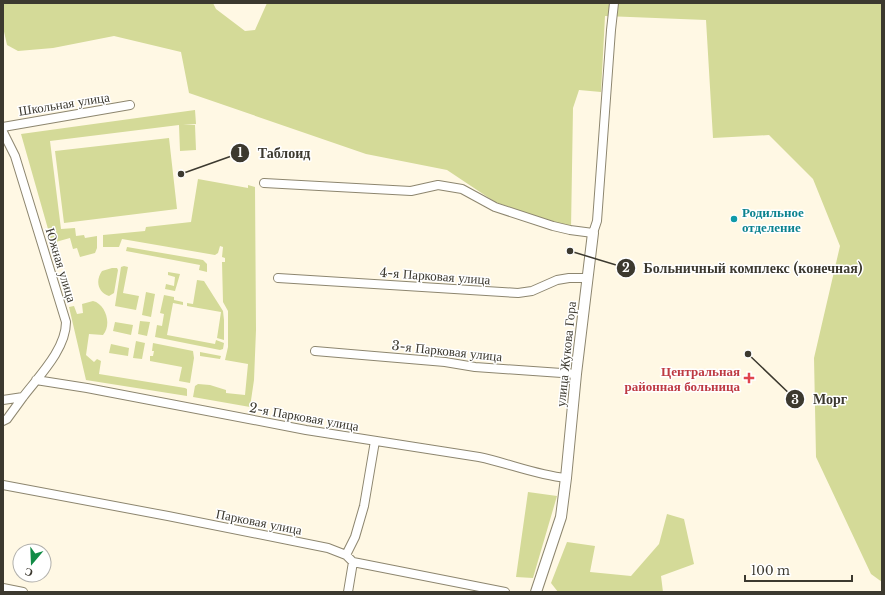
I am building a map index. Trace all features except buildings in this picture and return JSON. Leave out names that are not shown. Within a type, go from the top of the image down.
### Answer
[{"type":"street","points":[[264,183],[411,191],[438,185],[462,189],[495,207],[553,226],[593,233],[597,221],[614,3]]},
{"type":"street","name":"Школьная улица","points":[[3,126],[130,105]]},
{"type":"street","name":"Южная улица","points":[[3,132],[15,156],[66,322],[66,332],[62,343],[7,419],[3,422]]},
{"type":"street","name":"улица Жукова Гора","points":[[536,592],[561,517],[593,233]]},
{"type":"street","name":"4-я Парковая улица","points":[[278,278],[518,293],[532,291],[557,280],[568,278],[587,278]]},
{"type":"street","name":"3-я Парковая улица","points":[[315,351],[445,362],[475,367],[576,374]]},
{"type":"street","name":"2-я Парковая улица","points":[[36,380],[87,388],[306,430],[479,457],[494,460],[548,477],[566,478]]},
{"type":"street","points":[[3,400],[23,397]]},
{"type":"street","points":[[346,555],[355,537],[364,506],[375,441]]},
{"type":"street","name":"Парковая улица","points":[[3,485],[328,548],[346,555],[353,562]]},
{"type":"street","points":[[348,592],[353,562],[505,592]]},
{"type":"street","points":[[3,588],[23,592]]},
{"type":"green space","points":[[3,3],[213,3],[216,9],[245,31],[255,30],[267,3],[882,3],[882,582],[871,574],[816,457],[814,358],[840,246],[813,179],[769,135],[713,138],[706,20],[605,16],[601,92],[579,90],[573,108],[571,229],[495,202],[447,170],[366,154],[189,93],[181,52],[114,36],[53,48],[18,51],[7,45],[3,27]]},
{"type":"green space","points":[[195,110],[196,124],[183,125],[195,125],[196,150],[180,151],[179,125],[50,141],[61,229],[75,228],[76,236],[84,235],[85,238],[97,236],[97,248],[95,253],[80,257],[77,248],[73,249],[70,238],[52,243],[21,134]]},
{"type":"green space","points":[[169,138],[177,209],[64,223],[55,151]]},
{"type":"green space","points":[[198,179],[248,188],[248,185],[255,187],[256,330],[254,380],[250,407],[193,397],[195,386],[198,384],[210,385],[226,390],[226,393],[245,395],[248,364],[225,360],[228,347],[228,311],[223,302],[222,262],[225,262],[225,258],[222,257],[223,247],[220,246],[218,253],[215,255],[122,239],[119,247],[103,247],[103,235],[145,231],[146,227],[191,222]]},
{"type":"green space","points":[[127,247],[203,260],[207,264],[207,272],[199,270],[200,265],[126,251]]},
{"type":"green space","points":[[121,267],[128,267],[123,293],[139,296],[136,310],[115,306]]},
{"type":"green space","points":[[117,268],[118,270],[114,293],[109,296],[102,292],[98,282],[102,271]]},
{"type":"green space","points":[[168,272],[180,274],[175,291],[165,289],[166,284],[174,286],[175,277],[168,275]]},
{"type":"green space","points":[[197,280],[204,281],[223,311],[224,340],[217,338],[221,312],[187,306],[187,303],[193,304]]},
{"type":"green space","points":[[146,292],[155,294],[151,317],[142,315]]},
{"type":"green space","points":[[164,295],[174,297],[174,300],[183,302],[183,305],[173,303],[167,335],[215,344],[216,340],[224,343],[223,349],[220,350],[155,337],[157,325],[162,326],[164,314],[160,313]]},
{"type":"green space","points":[[93,301],[98,303],[104,310],[107,321],[106,331],[103,335],[89,334],[86,355],[94,362],[97,359],[101,361],[99,374],[185,388],[187,389],[187,396],[86,380],[69,307],[74,306],[77,314],[83,313],[82,304]]},
{"type":"green space","points":[[140,321],[150,322],[147,336],[138,334]]},
{"type":"green space","points":[[115,322],[133,325],[131,335],[113,331]]},
{"type":"green space","points":[[136,341],[145,343],[142,359],[133,358]]},
{"type":"green space","points":[[153,343],[193,351],[194,358],[190,383],[179,381],[182,367],[150,361],[150,356],[153,356],[154,351],[152,351]]},
{"type":"green space","points":[[111,344],[129,348],[128,356],[109,353]]},
{"type":"green space","points":[[200,352],[221,356],[220,359],[200,356]]},
{"type":"green space","points":[[528,492],[557,496],[533,578],[516,577]]},
{"type":"green space","points":[[667,514],[684,519],[694,564],[661,576],[663,592],[558,592],[551,583],[567,542],[595,546],[590,572],[631,576],[659,544]]},
{"type":"place","name":"Таблоид","points":[[181,174]]},
{"type":"place","name":"Родильное отделение","points":[[734,219]]},
{"type":"place","name":"Больничный комплекс (конечная)","points":[[570,251]]},
{"type":"place","name":"Морг","points":[[748,354]]},
{"type":"place","name":"Центральная районная больница","points":[[749,378]]}]
